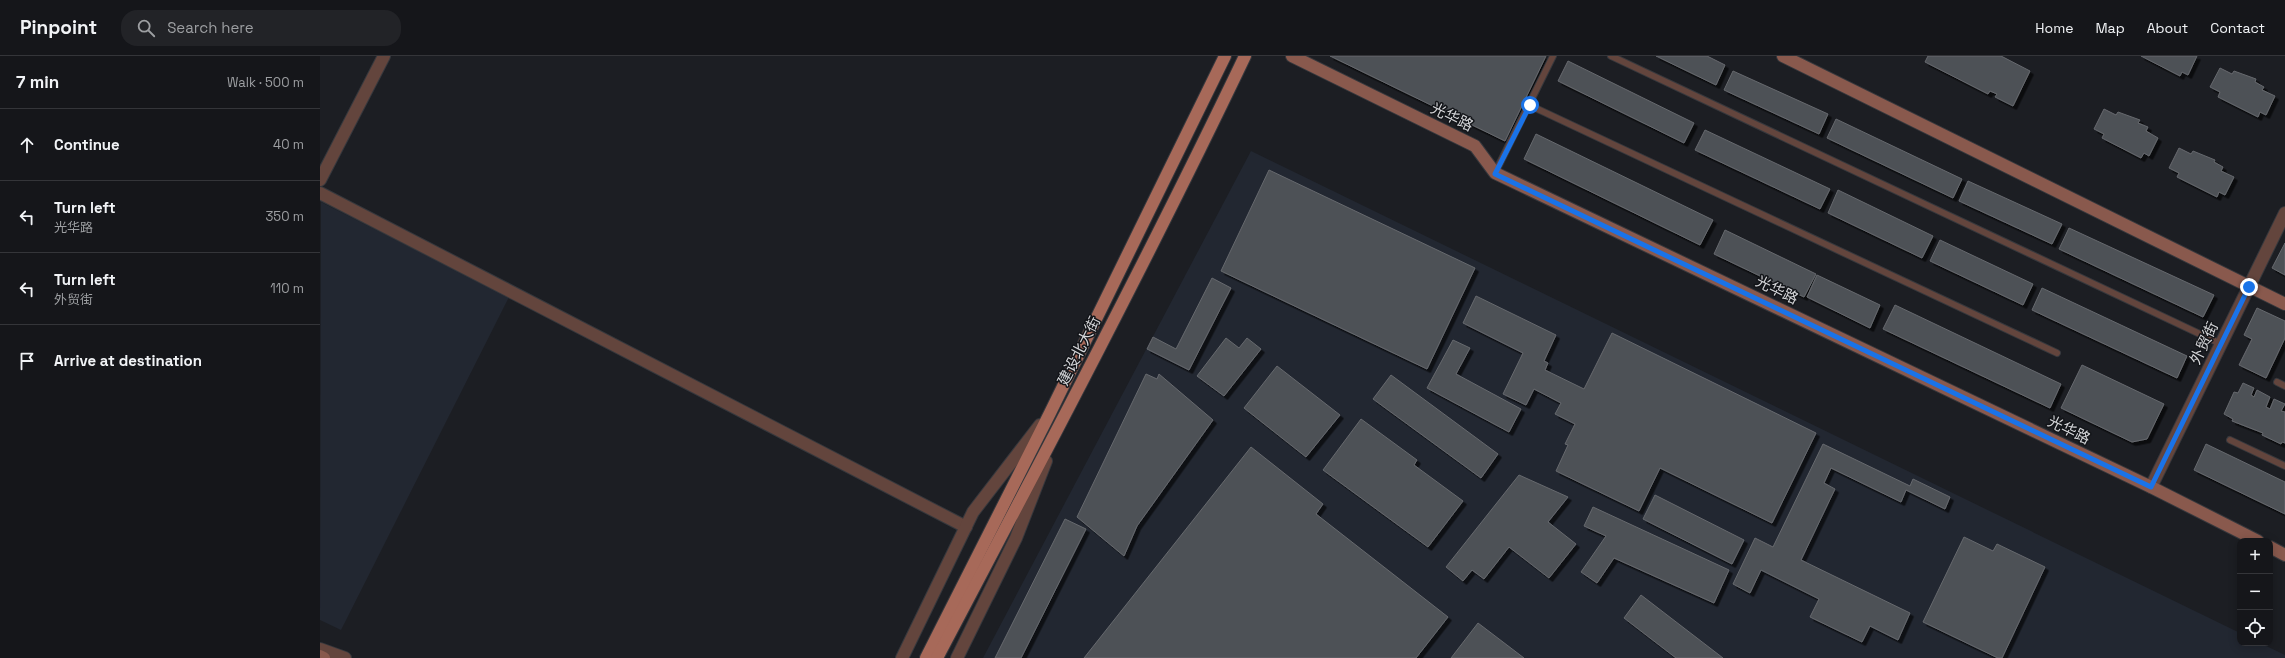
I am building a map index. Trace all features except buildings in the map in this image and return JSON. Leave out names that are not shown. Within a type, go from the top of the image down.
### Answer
[{"type":"main road","points":[[926,658],[1050,413],[1225,56]]},
{"type":"main road","name":"建设北大街","points":[[937,658],[1198,154],[1244,56]]},
{"type":"street","points":[[320,180],[384,56]]},
{"type":"street","name":"光华路","points":[[1292,56],[1475,146],[1495,174],[2151,487],[2252,538]]},
{"type":"street","points":[[1783,56],[2285,304]]},
{"type":"street","points":[[320,193],[966,527]]},
{"type":"street","name":"外贸街","points":[[2151,487],[2285,213]]},
{"type":"street","points":[[902,658],[974,512],[1050,413]]},
{"type":"street","points":[[957,658],[1016,538],[1060,423]]},
{"type":"street","points":[[2273,549],[2285,555]]},
{"type":"street","points":[[320,649],[345,658]]},
{"type":"street","points":[[320,656],[324,658]]},
{"type":"lane","points":[[1495,174],[1553,56]]},
{"type":"lane","points":[[1610,56],[2221,344]]},
{"type":"lane","points":[[1530,105],[2057,353]]},
{"type":"lane","points":[[2277,382],[2285,386]]},
{"type":"lane","points":[[2230,440],[2285,466]]},
{"type":"shaded area","points":[[1251,151],[2237,632],[2237,646],[2266,646],[2285,655],[2285,658],[983,658]]},
{"type":"shaded area","points":[[321,202],[509,297],[341,630],[320,620]]},
{"type":"route","points":[[1530,105],[1495,174],[2151,487],[2249,287]]}]
